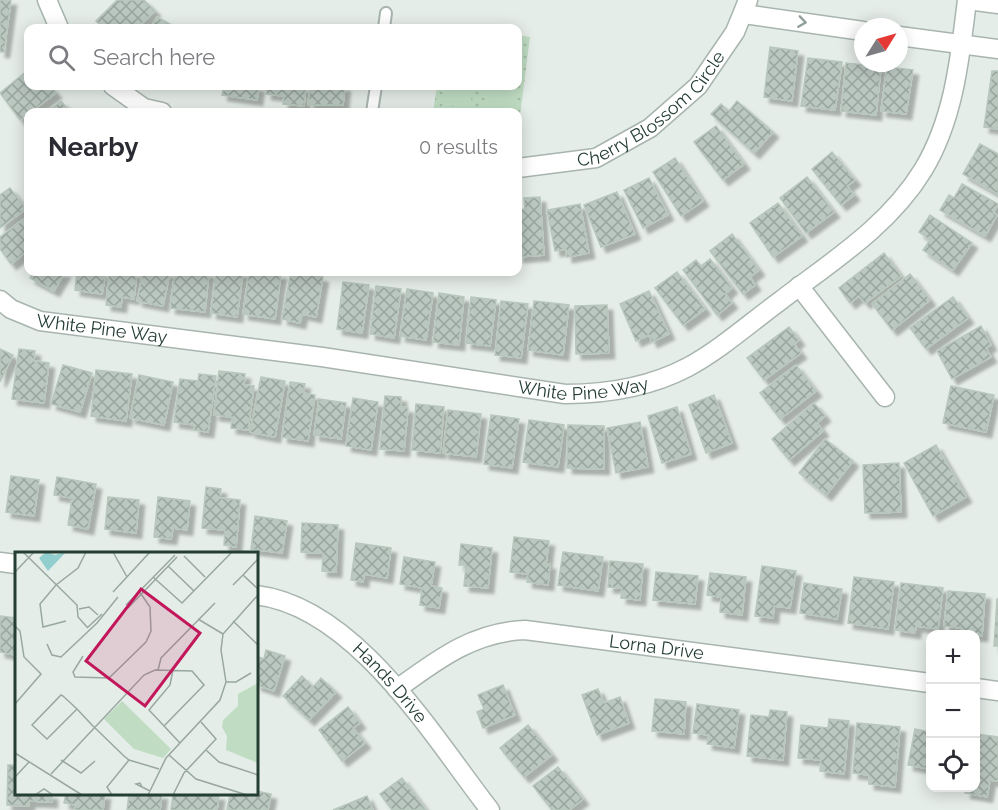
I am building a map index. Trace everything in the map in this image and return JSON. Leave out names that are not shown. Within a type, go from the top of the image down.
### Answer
[{"type":"street","points":[[48,0],[57,24]]},
{"type":"street","points":[[967,0],[998,4]]},
{"type":"street","name":"White Pine Way","points":[[0,300],[11,309],[40,321],[322,357],[565,394],[594,394],[654,381],[687,367],[718,348],[878,225],[904,200],[924,168],[940,134],[952,98],[962,45],[967,0]]},
{"type":"street","points":[[746,7],[854,29]]},
{"type":"street","name":"Cherry Blossom Circle","points":[[522,167],[596,158],[650,128],[698,86],[735,32],[746,7]]},
{"type":"street","points":[[908,37],[998,49]]},
{"type":"street","points":[[119,90],[144,108]]},
{"type":"street","points":[[799,286],[885,397]]},
{"type":"street","points":[[0,562],[15,564]]},
{"type":"street","name":"Hands Drive","points":[[258,596],[296,606],[329,623],[354,643],[397,689],[490,810]]},
{"type":"street","name":"Lorna Drive","points":[[397,689],[448,652],[470,641],[490,634],[525,630],[926,681]]},
{"type":"street","points":[[980,689],[998,691]]},
{"type":"lane","points":[[385,24],[386,14]]},
{"type":"lane","points":[[373,108],[375,90]]},
{"type":"green space","points":[[522,36],[530,37],[521,108],[434,108],[436,90],[522,90]]},
{"type":"green space","points":[[443,90],[472,90],[470,108],[441,104]]},
{"type":"green space","points":[[486,90],[516,90],[514,108],[484,108]]},
{"type":"building","points":[[0,0],[11,0],[4,52],[0,52]]},
{"type":"building","points":[[117,0],[144,0],[155,11],[141,24],[99,24],[96,21]]},
{"type":"building","points":[[157,17],[170,24],[153,24]]},
{"type":"building","points":[[770,47],[798,51],[792,101],[764,97]]},
{"type":"building","points":[[808,58],[842,62],[835,110],[801,106]]},
{"type":"building","points":[[846,63],[854,64],[854,72],[880,72],[876,115],[841,111]]},
{"type":"building","points":[[913,70],[906,114],[881,111],[886,72]]},
{"type":"building","points":[[992,71],[998,71],[998,129],[984,127]]},
{"type":"building","points":[[24,73],[24,90],[53,90],[56,93],[36,108],[24,108],[24,117],[20,120],[0,93]]},
{"type":"building","points":[[223,90],[258,90],[257,100],[222,95]]},
{"type":"building","points":[[266,90],[306,90],[304,106],[283,104],[284,96],[266,94]]},
{"type":"building","points":[[310,90],[345,90],[343,105],[308,105]]},
{"type":"building","points":[[61,101],[67,108],[52,108]]},
{"type":"building","points":[[737,101],[773,132],[754,153],[711,114],[721,104],[729,111]]},
{"type":"building","points":[[716,126],[744,164],[723,180],[694,142]]},
{"type":"building","points":[[980,144],[998,154],[998,194],[963,174]]},
{"type":"building","points":[[832,152],[855,180],[847,186],[854,195],[841,205],[812,169]]},
{"type":"building","points":[[675,158],[703,201],[681,216],[653,172]]},
{"type":"building","points":[[807,177],[834,212],[806,233],[780,198]]},
{"type":"building","points":[[649,178],[668,215],[643,228],[624,190]]},
{"type":"building","points":[[962,184],[998,204],[993,213],[997,215],[985,236],[940,210],[949,195],[954,198]]},
{"type":"building","points":[[10,188],[24,206],[24,210],[0,228],[0,195]]},
{"type":"building","points":[[617,192],[635,234],[601,247],[584,205]]},
{"type":"building","points":[[540,197],[544,255],[522,257],[524,198]]},
{"type":"building","points":[[778,203],[802,236],[773,257],[750,223]]},
{"type":"building","points":[[580,204],[589,253],[567,257],[566,249],[555,251],[547,210]]},
{"type":"building","points":[[930,215],[972,243],[953,270],[923,250],[930,240],[919,232]]},
{"type":"building","points":[[24,219],[24,253],[11,264],[0,249],[0,237]]},
{"type":"building","points":[[732,234],[759,270],[750,277],[755,285],[743,294],[710,251]]},
{"type":"building","points":[[884,253],[901,276],[865,303],[859,296],[850,303],[839,288]]},
{"type":"building","points":[[710,259],[732,288],[725,294],[732,303],[717,315],[683,270],[696,260],[701,266]]},
{"type":"building","points":[[677,272],[705,309],[683,325],[655,288]]},
{"type":"building","points":[[910,274],[930,300],[892,330],[872,304]]},
{"type":"building","points":[[31,276],[63,276],[54,291],[30,278]]},
{"type":"building","points":[[77,276],[105,276],[102,294],[75,290]]},
{"type":"building","points":[[109,276],[137,276],[134,299],[122,297],[121,307],[106,305]]},
{"type":"building","points":[[142,276],[169,276],[163,306],[137,301]]},
{"type":"building","points":[[174,276],[209,276],[205,312],[170,308]]},
{"type":"building","points":[[216,276],[242,276],[237,317],[211,313]]},
{"type":"building","points":[[248,276],[281,276],[275,319],[243,314]]},
{"type":"building","points":[[290,276],[323,277],[316,317],[302,314],[300,323],[282,319]]},
{"type":"building","points":[[343,282],[369,285],[362,333],[337,329]]},
{"type":"building","points":[[376,286],[401,289],[394,338],[370,334]]},
{"type":"building","points":[[407,289],[433,293],[426,340],[400,336]]},
{"type":"building","points":[[649,291],[669,334],[652,342],[649,335],[636,341],[620,304]]},
{"type":"building","points":[[439,293],[464,297],[459,345],[433,342]]},
{"type":"building","points":[[471,297],[496,300],[490,346],[466,343]]},
{"type":"building","points":[[953,297],[968,318],[926,349],[910,328]]},
{"type":"building","points":[[501,301],[528,304],[521,358],[495,355]]},
{"type":"building","points":[[534,301],[569,305],[563,355],[528,350]]},
{"type":"building","points":[[607,305],[609,353],[576,354],[575,306]]},
{"type":"building","points":[[981,326],[991,345],[986,348],[991,357],[952,379],[937,351]]},
{"type":"building","points":[[789,327],[799,340],[794,344],[801,353],[764,380],[747,358]]},
{"type":"building","points":[[0,349],[13,355],[0,382]]},
{"type":"building","points":[[19,349],[35,351],[34,361],[49,363],[44,403],[12,399]]},
{"type":"building","points":[[63,365],[92,373],[80,412],[51,404]]},
{"type":"building","points":[[796,365],[816,391],[780,419],[760,393]]},
{"type":"building","points":[[96,370],[132,374],[126,421],[91,416]]},
{"type":"building","points":[[219,371],[245,374],[244,385],[254,386],[248,430],[231,428],[232,417],[214,415]]},
{"type":"building","points":[[199,374],[216,376],[208,432],[194,430],[195,425],[174,422],[180,379],[198,381]]},
{"type":"building","points":[[139,375],[173,382],[164,425],[130,418]]},
{"type":"building","points":[[261,377],[285,381],[275,437],[250,432]]},
{"type":"building","points":[[290,382],[305,384],[303,393],[315,395],[308,441],[282,437]]},
{"type":"building","points":[[951,386],[994,395],[986,432],[943,423]]},
{"type":"building","points":[[714,395],[732,443],[706,453],[689,405]]},
{"type":"building","points":[[385,396],[401,397],[401,407],[408,408],[404,451],[380,449]]},
{"type":"building","points":[[353,398],[378,402],[371,450],[346,446]]},
{"type":"building","points":[[319,399],[346,403],[341,439],[314,435]]},
{"type":"building","points":[[814,403],[825,416],[817,423],[823,431],[789,460],[772,439]]},
{"type":"building","points":[[416,404],[444,407],[440,453],[412,450]]},
{"type":"building","points":[[677,407],[691,454],[662,463],[648,416]]},
{"type":"building","points":[[448,410],[481,414],[476,457],[443,453]]},
{"type":"building","points":[[491,415],[519,419],[512,468],[484,464]]},
{"type":"building","points":[[529,420],[564,425],[558,467],[523,462]]},
{"type":"building","points":[[640,422],[648,467],[616,473],[607,428]]},
{"type":"building","points":[[568,425],[604,426],[604,469],[567,468]]},
{"type":"building","points":[[825,439],[853,461],[826,495],[799,473]]},
{"type":"building","points":[[936,445],[966,497],[933,516],[904,463]]},
{"type":"building","points":[[899,463],[901,512],[865,513],[863,465]]},
{"type":"building","points":[[11,476],[39,480],[34,516],[6,512]]},
{"type":"building","points":[[57,477],[96,484],[88,529],[68,525],[72,498],[54,495]]},
{"type":"building","points":[[206,487],[221,489],[220,498],[240,500],[236,547],[224,545],[225,530],[202,528]]},
{"type":"building","points":[[108,497],[139,500],[136,533],[105,529]]},
{"type":"building","points":[[158,497],[190,501],[187,530],[173,528],[171,539],[154,537]]},
{"type":"building","points":[[255,516],[287,521],[282,553],[251,549]]},
{"type":"building","points":[[302,523],[338,525],[336,572],[322,571],[323,553],[301,552]]},
{"type":"building","points":[[514,537],[549,541],[546,564],[550,564],[548,585],[527,582],[528,574],[510,572]]},
{"type":"building","points":[[356,543],[391,548],[387,578],[364,574],[363,582],[351,580]]},
{"type":"building","points":[[461,544],[492,548],[488,588],[464,586],[466,565],[459,565]]},
{"type":"building","points":[[563,552],[603,557],[598,591],[558,585]]},
{"type":"building","points":[[404,557],[435,562],[431,586],[442,588],[439,608],[420,605],[422,588],[400,584]]},
{"type":"building","points":[[610,561],[643,564],[640,600],[621,598],[622,588],[608,587]]},
{"type":"building","points":[[762,566],[796,571],[790,608],[774,606],[773,618],[755,616]]},
{"type":"building","points":[[656,572],[698,576],[695,604],[653,600]]},
{"type":"building","points":[[710,573],[746,577],[742,615],[720,612],[721,597],[707,595]]},
{"type":"building","points":[[854,577],[894,582],[888,629],[848,623]]},
{"type":"building","points":[[804,583],[842,589],[837,619],[800,613]]},
{"type":"building","points":[[901,583],[943,588],[938,629],[916,626],[915,633],[895,630]]},
{"type":"building","points":[[948,591],[985,594],[982,636],[980,636],[980,630],[962,630],[962,628],[944,626]]},
{"type":"building","points":[[997,599],[998,646],[994,646]]},
{"type":"building","points":[[0,616],[15,618],[15,655],[0,652]]},
{"type":"building","points":[[266,650],[285,656],[274,691],[258,686],[258,657],[264,659]]},
{"type":"building","points":[[302,676],[313,687],[321,678],[336,692],[309,720],[283,696]]},
{"type":"building","points":[[503,685],[515,715],[483,728],[477,712],[484,709],[478,695]]},
{"type":"building","points":[[598,689],[604,703],[620,697],[629,723],[597,735],[582,695]]},
{"type":"building","points":[[655,699],[686,702],[684,734],[652,731]]},
{"type":"building","points":[[697,704],[739,710],[734,748],[707,744],[709,735],[693,733]]},
{"type":"building","points":[[348,707],[360,723],[353,728],[365,743],[342,761],[319,730]]},
{"type":"building","points":[[770,710],[787,712],[783,760],[747,756],[751,715],[769,717]]},
{"type":"building","points":[[829,719],[849,721],[844,774],[820,771],[821,760],[798,758],[801,725],[828,728]]},
{"type":"building","points":[[857,723],[900,727],[895,787],[869,784],[869,775],[853,773]]},
{"type":"building","points":[[528,725],[552,755],[524,777],[500,748]]},
{"type":"building","points":[[915,729],[926,731],[926,768],[908,765]]},
{"type":"building","points":[[980,735],[998,737],[998,781],[990,780],[987,797],[965,793],[980,792]]},
{"type":"building","points":[[8,765],[15,765],[15,795],[52,795],[52,802],[29,801],[29,806],[7,805]]},
{"type":"building","points":[[558,767],[583,799],[569,810],[552,810],[533,786]]},
{"type":"building","points":[[402,778],[426,810],[392,810],[380,794]]},
{"type":"building","points":[[258,791],[271,794],[268,810],[227,810],[230,795],[258,795]]},
{"type":"building","points":[[66,795],[105,795],[103,810],[75,810],[76,805],[64,803]]},
{"type":"building","points":[[129,795],[162,795],[160,810],[127,810]]},
{"type":"building","points":[[173,795],[219,795],[217,810],[171,810]]},
{"type":"building","points":[[367,796],[373,810],[333,810]]}]
